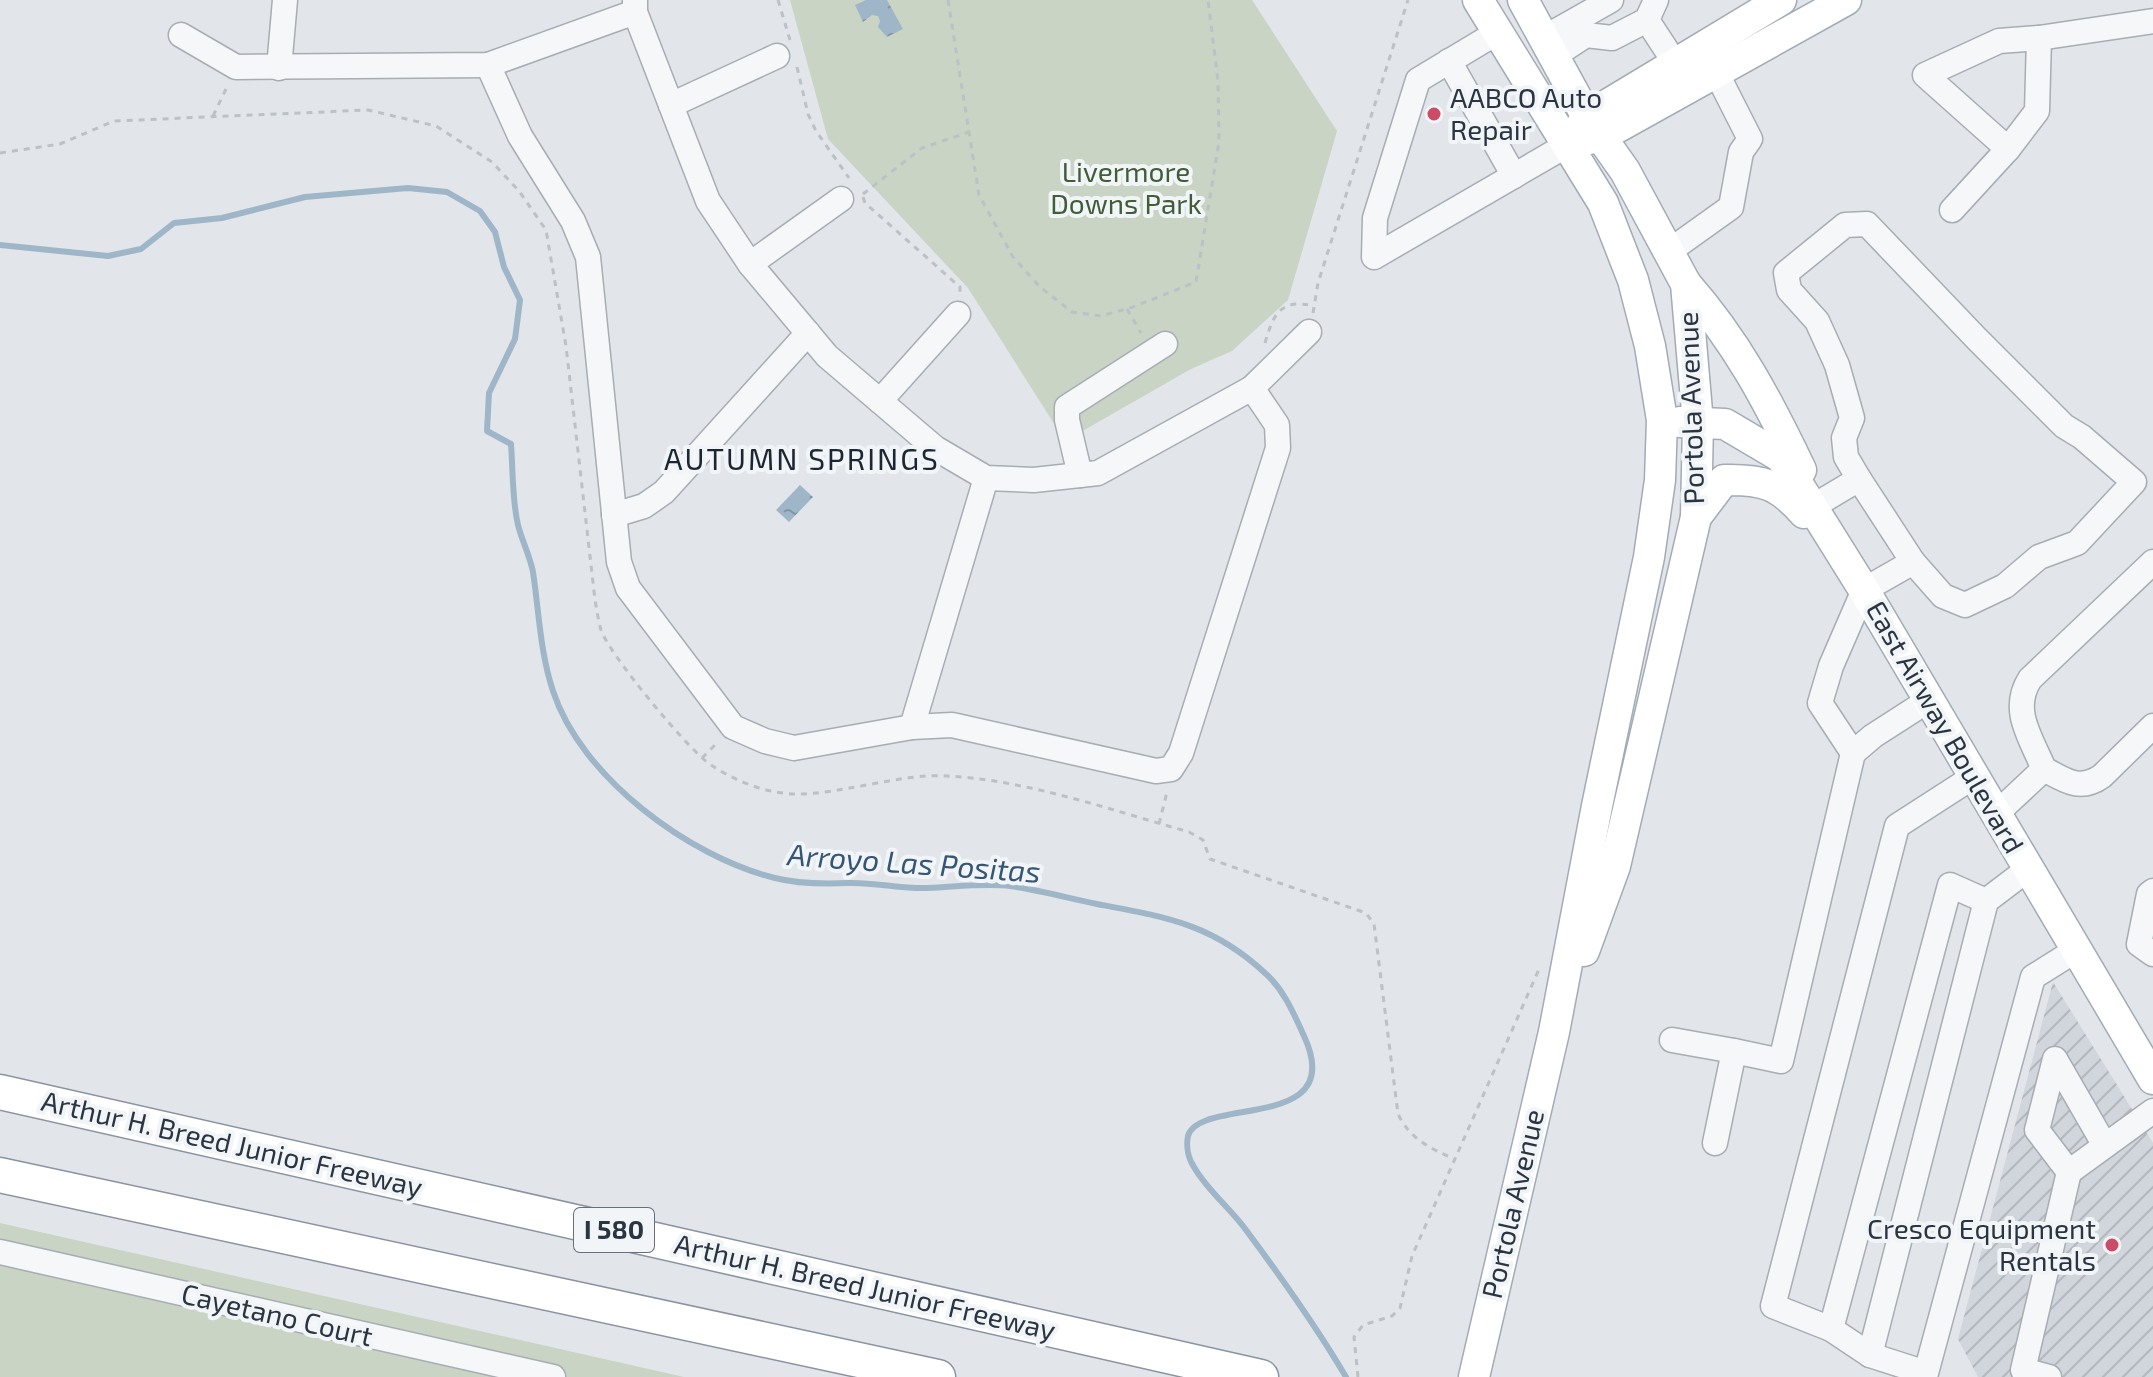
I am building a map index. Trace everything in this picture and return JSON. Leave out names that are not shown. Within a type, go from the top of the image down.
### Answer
[{"type":"highway","name":"Arthur H. Breed Junior Freeway","points":[[0,1092],[1261,1377]]},
{"type":"highway","points":[[0,1175],[938,1377]]},
{"type":"main road","name":"Portola Avenue","points":[[1474,1377],[1554,1032],[1649,557],[1660,480],[1662,420],[1650,346],[1631,272],[1603,203],[1478,0]]},
{"type":"main road","name":"Portola Avenue","points":[[1523,0],[1595,126],[1625,171],[1686,284],[1698,423],[1696,517],[1615,866],[1554,1032]]},
{"type":"main road","points":[[1567,145],[1675,63],[1781,0]]},
{"type":"main road","points":[[1595,126],[1717,74],[1846,0]]},
{"type":"main road","points":[[1686,284],[1736,347],[1774,415],[1815,506],[1843,558]]},
{"type":"main road","points":[[1662,420],[1725,424],[1781,457],[1815,506]]},
{"type":"main road","points":[[1698,423],[1793,499],[1843,558]]},
{"type":"main road","points":[[1696,517],[1724,480],[1756,481],[1778,487]]},
{"type":"main road","name":"East Airway Boulevard","points":[[1843,558],[2153,1078]]},
{"type":"street","points":[[279,68],[285,0]]},
{"type":"street","points":[[1549,47],[1611,0]]},
{"type":"street","points":[[181,35],[236,67],[488,65],[635,6],[708,201],[750,264],[827,356],[935,448],[986,478],[1034,480],[1098,473],[1252,388],[1309,332]]},
{"type":"street","points":[[1549,47],[1586,35],[1612,38],[1652,10],[1675,63]]},
{"type":"street","points":[[2008,149],[1925,75],[1999,41],[2153,21]]},
{"type":"street","points":[[1498,32],[1418,80],[1375,218],[1374,257],[1567,145]]},
{"type":"street","points":[[1952,210],[2008,149],[2037,111],[2039,38]]},
{"type":"street","points":[[671,105],[789,57]]},
{"type":"street","points":[[1449,61],[1514,176]]},
{"type":"street","points":[[488,65],[520,136],[573,221],[588,257],[619,562],[628,588],[733,727],[765,741],[794,748],[912,727],[952,725],[1156,771],[1171,769],[1181,753],[1278,448],[1277,425],[1252,388]]},
{"type":"street","points":[[1668,252],[1731,207],[1741,152],[1749,144],[1750,139],[1717,74]]},
{"type":"street","points":[[750,264],[853,191]]},
{"type":"street","points":[[1867,224],[2064,426],[2082,437],[2134,482],[2077,543],[2039,557],[2005,586],[1965,605],[1943,596],[1913,562],[1846,457],[1844,438],[1852,418],[1837,365],[1817,321],[1789,290],[1786,273],[1845,225],[1867,224]]},
{"type":"street","points":[[880,401],[958,314]]},
{"type":"street","points":[[614,515],[644,506],[664,492],[808,333]]},
{"type":"street","points":[[1080,475],[1067,420],[1067,407],[1159,348]]},
{"type":"street","points":[[912,727],[986,478]]},
{"type":"street","points":[[1815,506],[1859,479]]},
{"type":"street","points":[[1853,753],[1820,703],[1831,666],[1864,590],[1913,562]]},
{"type":"street","points":[[2153,562],[2030,679],[2024,689],[2020,709],[2044,769],[2069,783],[2082,785],[2093,783],[2153,726]]},
{"type":"street","points":[[1672,1040],[1781,1061],[1853,753],[1873,736],[1929,700]]},
{"type":"street","points":[[1996,814],[2044,769]]},
{"type":"street","points":[[1973,777],[1897,826],[1773,1306],[1831,1329],[1870,1355],[1926,1373],[2033,977],[2076,950]]},
{"type":"street","points":[[1870,1355],[1986,901],[2028,869]]},
{"type":"street","points":[[1831,1329],[1950,885],[1986,901]]},
{"type":"street","points":[[2153,891],[2149,894],[2139,944],[2153,954]]},
{"type":"street","points":[[1715,1143],[1734,1051]]},
{"type":"street","points":[[2069,1172],[2037,1130],[2055,1059],[2104,1144]]},
{"type":"street","points":[[2049,1377],[2023,1370],[2069,1172],[2153,1111]]},
{"type":"street","name":"Cayetano Court","points":[[0,1252],[553,1377]]},
{"type":"path","points":[[778,0],[789,57],[812,123],[853,191],[960,287],[958,314]]},
{"type":"path","points":[[948,0],[979,195],[1013,257],[1040,287],[1072,312],[1101,316],[1196,282],[1219,142],[1218,81],[1208,0]]},
{"type":"path","points":[[1309,332],[1318,283],[1408,0]]},
{"type":"path","points":[[213,116],[236,67]]},
{"type":"path","points":[[853,191],[922,148],[969,132]]},
{"type":"path","points":[[0,153],[60,144]]},
{"type":"path","points":[[1264,347],[1272,318],[1287,306],[1314,306]]},
{"type":"path","points":[[1127,309],[1159,348]]},
{"type":"path","points":[[1159,824],[1171,769]]},
{"type":"path","points":[[1189,832],[1203,840],[1210,859],[1366,913],[1374,924],[1398,1114],[1406,1130],[1427,1147],[1454,1159]]},
{"type":"path","points":[[1358,1377],[1354,1337],[1363,1325],[1392,1316],[1400,1308],[1412,1256],[1543,959]]},
{"type":"shaded area","name":"Cresco Equipment Rentals","points":[[2053,982],[2153,1143],[2153,1377],[1978,1377],[1958,1339]]},
{"type":"green space","name":"Livermore Downs Park","points":[[790,0],[1252,0],[1337,131],[1288,300],[1232,351],[1191,369],[1065,441],[968,288],[828,139]]},
{"type":"green space","points":[[0,1223],[684,1377],[0,1377]]},
{"type":"water","points":[[866,0],[887,0],[903,29],[887,37],[878,27],[878,16],[872,15],[863,22],[855,5]]},
{"type":"water","points":[[800,485],[813,497],[789,522],[776,510]]},
{"type":"waterway","name":"Arroyo Las Positas","points":[[0,245],[108,256],[141,249],[174,223],[222,218],[305,197],[408,188],[447,192],[480,211],[495,232],[504,267],[520,300],[515,339],[489,393],[487,431],[511,444],[516,515],[533,572],[549,676],[567,723],[587,754],[642,809],[674,832],[708,852],[775,878],[918,888],[1010,886],[1145,913],[1188,925],[1246,957],[1272,980],[1304,1036],[1312,1067],[1306,1087],[1290,1100],[1198,1124],[1188,1136],[1187,1148],[1194,1167],[1205,1183],[1240,1222],[1323,1339],[1346,1377]]},
{"type":"place","name":"AABCO Auto Repair","points":[[1434,114]]},
{"type":"place","name":"Cresco Equipment Rentals","points":[[2112,1245]]},
{"type":"district","name":"AUTUMN SPRINGS","points":[[802,460]]}]
